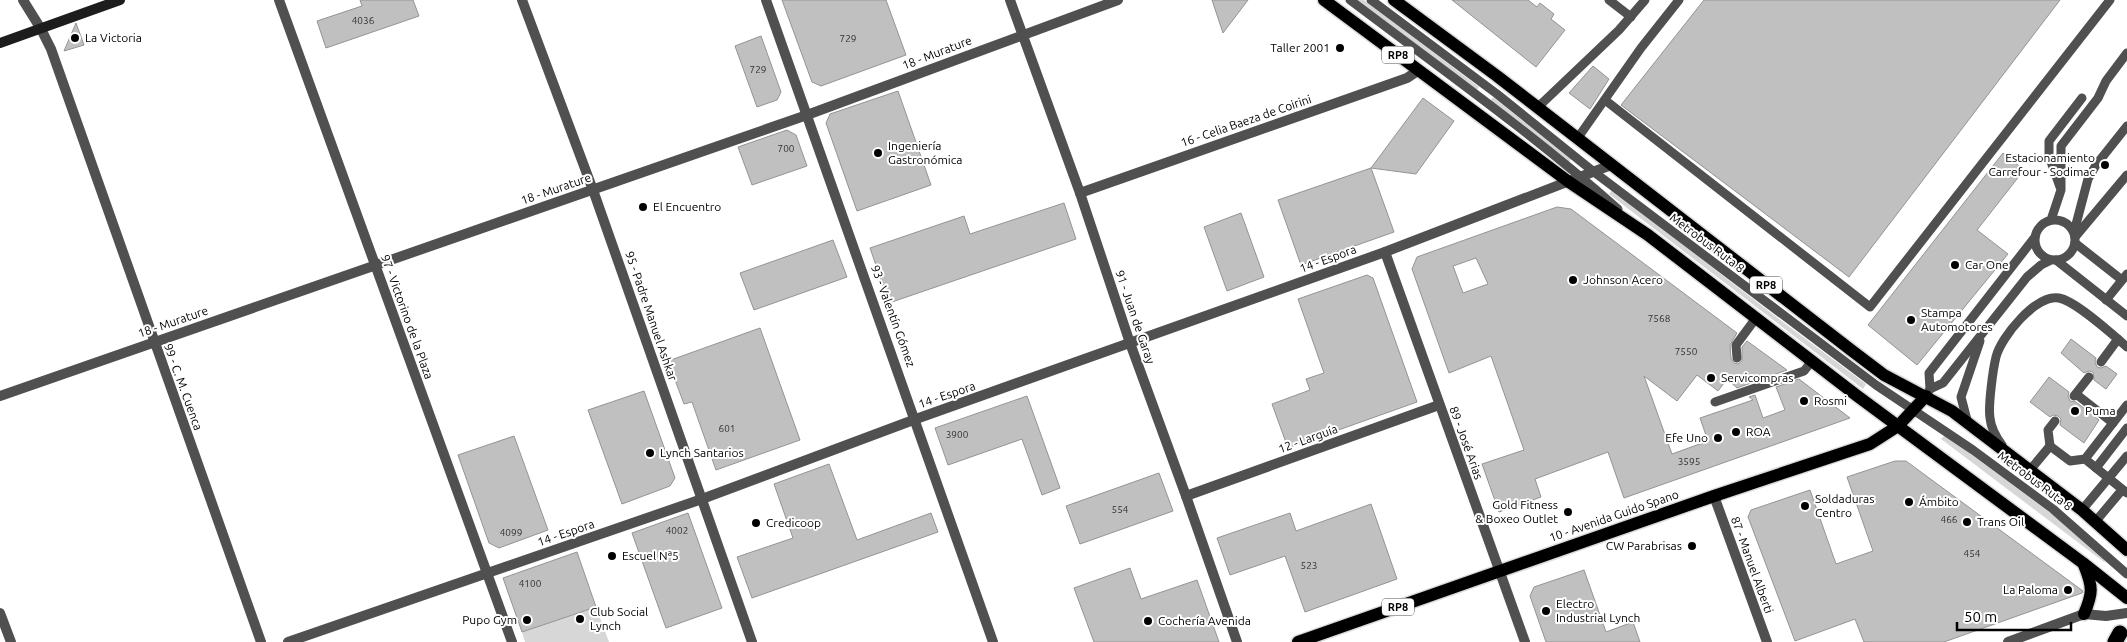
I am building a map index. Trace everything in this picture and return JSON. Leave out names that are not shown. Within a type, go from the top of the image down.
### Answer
[{"type":"main road","name":"RP8","points":[[1324,0],[1569,182],[1648,235],[2127,598]]},
{"type":"main road","name":"RP8","points":[[1394,0],[1878,370],[1928,392],[2082,510],[2127,550]]},
{"type":"main road","name":"10 - Avenida Guido Spano","points":[[1298,642],[1714,496],[1870,444],[1898,426],[1928,392]]},
{"type":"main road","points":[[2083,563],[2091,582],[2092,591],[2084,614]]},
{"type":"street","name":"99 - C. M. Cuenca","points":[[23,0],[41,28],[54,58],[261,642]]},
{"type":"street","points":[[0,43],[120,0]]},
{"type":"street","name":"97 - Victorino de la Plaza","points":[[278,0],[512,642]]},
{"type":"street","name":"95 - Padre Manuel Ashkar","points":[[522,0],[593,190],[752,642]]},
{"type":"street","name":"93 - Valentín Gómez","points":[[766,0],[994,642]]},
{"type":"street","name":"91 - Juan de Garay","points":[[1010,0],[1080,193],[1130,343],[1186,496],[1236,642]]},
{"type":"street","name":"18 - Murature","points":[[0,396],[808,115],[1022,34],[1118,0]]},
{"type":"street","name":"16 - Celia Baeza de Coirini","points":[[1080,193],[1407,78],[1419,70]]},
{"type":"street","name":"14 - Espora","points":[[288,642],[702,499],[916,419],[1385,252],[1611,165]]},
{"type":"street","name":"89 - José Arias","points":[[1385,252],[1524,642]]},
{"type":"street","name":"12 - Larguía","points":[[1186,496],[1439,405]]},
{"type":"street","name":"87 - Manuel Alberti","points":[[1714,496],[1767,642]]},
{"type":"street","points":[[0,613],[11,642]]},
{"type":"street","points":[[2008,642],[2084,614],[2106,616],[2127,613]]},
{"type":"lane","points":[[1350,0],[1582,177],[1648,235]]},
{"type":"lane","name":"Metrobus Ruta 8","points":[[1371,0],[1497,94],[1594,172],[1860,374],[1973,450],[2053,509],[2127,574]]},
{"type":"lane","points":[[1610,0],[1631,17]]},
{"type":"lane","points":[[1537,108],[1631,17],[1644,0]]},
{"type":"lane","points":[[1577,139],[1679,0]]},
{"type":"lane","points":[[1605,100],[1870,307],[2110,0]]},
{"type":"lane","points":[[2051,220],[2061,190],[2061,146],[2098,98],[2106,80],[2127,53]]},
{"type":"lane","points":[[2061,190],[2048,156],[2049,141],[2082,98]]},
{"type":"lane","points":[[1928,392],[1943,383],[2027,277],[2040,265],[2067,257],[2071,253],[2088,180],[2096,165],[2127,126]]},
{"type":"lane","points":[[2075,238],[2127,175]]},
{"type":"lane","points":[[1928,392],[1929,373],[2035,237],[2041,226],[2051,220],[2068,224],[2075,238],[2125,277],[2106,300]]},
{"type":"lane","points":[[2035,237],[2037,249],[2041,254],[2054,260],[2127,316]]},
{"type":"lane","points":[[2007,452],[1993,432],[1989,417],[1996,357],[2002,343],[2032,307],[2043,300],[2059,298],[2075,306],[2127,347]]},
{"type":"lane","points":[[1737,358],[1736,345],[1756,318]]},
{"type":"lane","points":[[1968,424],[1961,397],[1982,336]]},
{"type":"lane","points":[[2101,362],[2118,339]]},
{"type":"lane","points":[[1715,402],[1804,371],[1812,361]]},
{"type":"lane","points":[[2089,377],[2075,395],[2113,423]]},
{"type":"lane","points":[[2055,421],[2048,430],[2050,446],[2070,461],[2085,459],[2127,405]]},
{"type":"lane","points":[[2096,468],[2127,428]]},
{"type":"lane","points":[[2030,470],[2050,446]]},
{"type":"lane","points":[[2082,510],[2127,456]]},
{"type":"lane","points":[[2085,459],[2125,491],[2095,522]]},
{"type":"shaded area","points":[[1357,0],[1364,0],[1479,87],[1477,90]]},
{"type":"shaded area","points":[[1493,97],[1571,159],[1569,163],[1490,101]]},
{"type":"shaded area","points":[[1612,190],[1866,384],[1863,389],[1609,194]]},
{"type":"shaded area","points":[[1945,435],[2056,517],[2105,561],[1941,439]]},
{"type":"shaded area","name":"Club Social Lynch","points":[[596,607],[609,642],[525,642],[522,632]]},
{"type":"building","points":[[360,0],[413,0],[419,16],[326,48],[317,21],[362,6]]},
{"type":"building","points":[[782,0],[886,0],[906,55],[821,86],[812,82]]},
{"type":"building","points":[[1212,0],[1248,0],[1223,33]]},
{"type":"building","points":[[1452,0],[1528,0],[1537,7],[1540,3],[1554,14],[1551,19],[1565,30],[1536,67]]},
{"type":"building","points":[[1704,0],[2060,0],[1849,277],[1621,105]]},
{"type":"building","name":"La Victoria","points":[[76,23],[84,45],[64,51]]},
{"type":"building","points":[[761,36],[781,92],[777,100],[757,107],[735,46]]},
{"type":"building","points":[[1593,66],[1609,79],[1590,109],[1569,93]]},
{"type":"building","name":"Ingeniería Gastronómica","points":[[898,91],[931,185],[857,211],[826,123],[830,114]]},
{"type":"building","points":[[1423,98],[1454,121],[1416,174],[1371,168]]},
{"type":"building","points":[[787,130],[796,135],[807,166],[752,185],[738,147]]},
{"type":"building","points":[[2003,153],[2024,170],[1977,230],[2008,254],[1917,365],[1868,325]]},
{"type":"building","points":[[1371,168],[1394,232],[1301,265],[1278,200]]},
{"type":"building","points":[[1064,203],[1076,239],[889,303],[870,248],[964,216],[970,234]]},
{"type":"building","points":[[1557,207],[1571,209],[1737,333],[1730,345],[1731,358],[1734,363],[1738,364],[1742,361],[1742,347],[1747,341],[1787,370],[1737,388],[1727,379],[1718,391],[1697,375],[1677,401],[1644,376],[1672,454],[1708,441],[1700,418],[1753,400],[1749,397],[1755,395],[1763,418],[1785,410],[1776,387],[1799,379],[1850,418],[1624,498],[1608,452],[1535,479],[1541,497],[1499,512],[1482,464],[1524,450],[1491,356],[1449,373],[1412,269],[1417,257]],"holes":[[[1476,258],[1488,284],[1463,293],[1453,266]]]},
{"type":"building","points":[[1241,213],[1264,277],[1227,291],[1204,227]]},
{"type":"building","points":[[833,240],[847,277],[754,310],[740,273]]},
{"type":"building","points":[[1367,275],[1373,278],[1417,402],[1288,448],[1272,404],[1310,390],[1306,379],[1324,373],[1298,299]]},
{"type":"building","points":[[760,328],[800,440],[716,470],[692,402],[684,404],[668,361]]},
{"type":"building","points":[[2071,339],[2096,358],[2097,367],[2106,366],[2117,374],[2106,389],[2094,380],[2093,372],[2084,373],[2061,353]]},
{"type":"building","points":[[2049,377],[2069,392],[2070,401],[2076,402],[2099,420],[2084,443],[2060,425],[2061,419],[2058,416],[2053,415],[2050,417],[2030,402]]},
{"type":"building","points":[[644,391],[675,478],[670,486],[622,504],[588,410]]},
{"type":"building","points":[[1027,396],[1060,488],[1042,495],[1022,439],[948,465],[935,428]]},
{"type":"building","points":[[514,436],[548,530],[499,548],[489,543],[458,455]]},
{"type":"building","points":[[1895,461],[1906,461],[2083,591],[2082,593],[1944,642],[1864,642],[1855,619],[1795,641],[1748,517],[1751,510],[1810,490],[1836,564],[1873,551],[1847,477]]},
{"type":"building","points":[[829,464],[857,540],[931,513],[938,532],[752,598],[737,557],[793,538],[774,484]]},
{"type":"building","points":[[1159,473],[1173,511],[1080,544],[1066,506]]},
{"type":"building","points":[[1371,504],[1397,579],[1305,612],[1285,556],[1230,575],[1217,538],[1290,513],[1296,531]]},
{"type":"building","points":[[688,513],[722,608],[666,628],[632,533]]},
{"type":"building","points":[[577,552],[596,607],[522,632],[503,578]]},
{"type":"building","points":[[1130,568],[1141,599],[1197,580],[1219,642],[1094,642],[1074,588]]},
{"type":"building","points":[[1584,570],[1606,632],[1633,622],[1640,642],[1546,642],[1530,596],[1534,587]]},
{"type":"place","name":"La Victoria","points":[[75,38]]},
{"type":"place","name":"Taller 2001","points":[[1340,48]]},
{"type":"place","name":"Ingeniería Gastronómica","points":[[878,153]]},
{"type":"place","name":"Estacionamiento Carrefour - Sodimac","points":[[2105,165]]},
{"type":"place","name":"El Encuentro","points":[[643,207]]},
{"type":"place","name":"Car One","points":[[1955,265]]},
{"type":"place","name":"Johnson Acero","points":[[1573,280]]},
{"type":"place","name":"Stampa Automotores","points":[[1911,320]]},
{"type":"place","name":"Servicompras","points":[[1711,378]]},
{"type":"place","name":"Rosmi","points":[[1804,401]]},
{"type":"place","name":"Puma","points":[[2075,411]]},
{"type":"place","name":"ROA","points":[[1736,432]]},
{"type":"place","name":"Efe Uno","points":[[1718,438]]},
{"type":"place","name":"Lynch Santarios","points":[[650,453]]},
{"type":"place","name":"Ámbito","points":[[1909,502]]},
{"type":"place","name":"Soldaduras Centro","points":[[1805,506]]},
{"type":"place","name":"Gold Fitness & Boxeo Outlet","points":[[1568,512]]},
{"type":"place","name":"Trans Oil","points":[[1967,522]]},
{"type":"place","name":"Credicoop","points":[[756,523]]},
{"type":"place","name":"CW Parabrisas","points":[[1692,546]]},
{"type":"place","name":"Escuel Nª5","points":[[612,556]]},
{"type":"place","name":"La Paloma","points":[[2068,590]]},
{"type":"place","name":"Electro Industrial Lynch","points":[[1546,611]]},
{"type":"place","name":"Club Social Lynch","points":[[580,619]]},
{"type":"place","name":"Pupo Gym","points":[[527,620]]},
{"type":"place","name":"Cochería Avenida","points":[[1148,621]]}]
